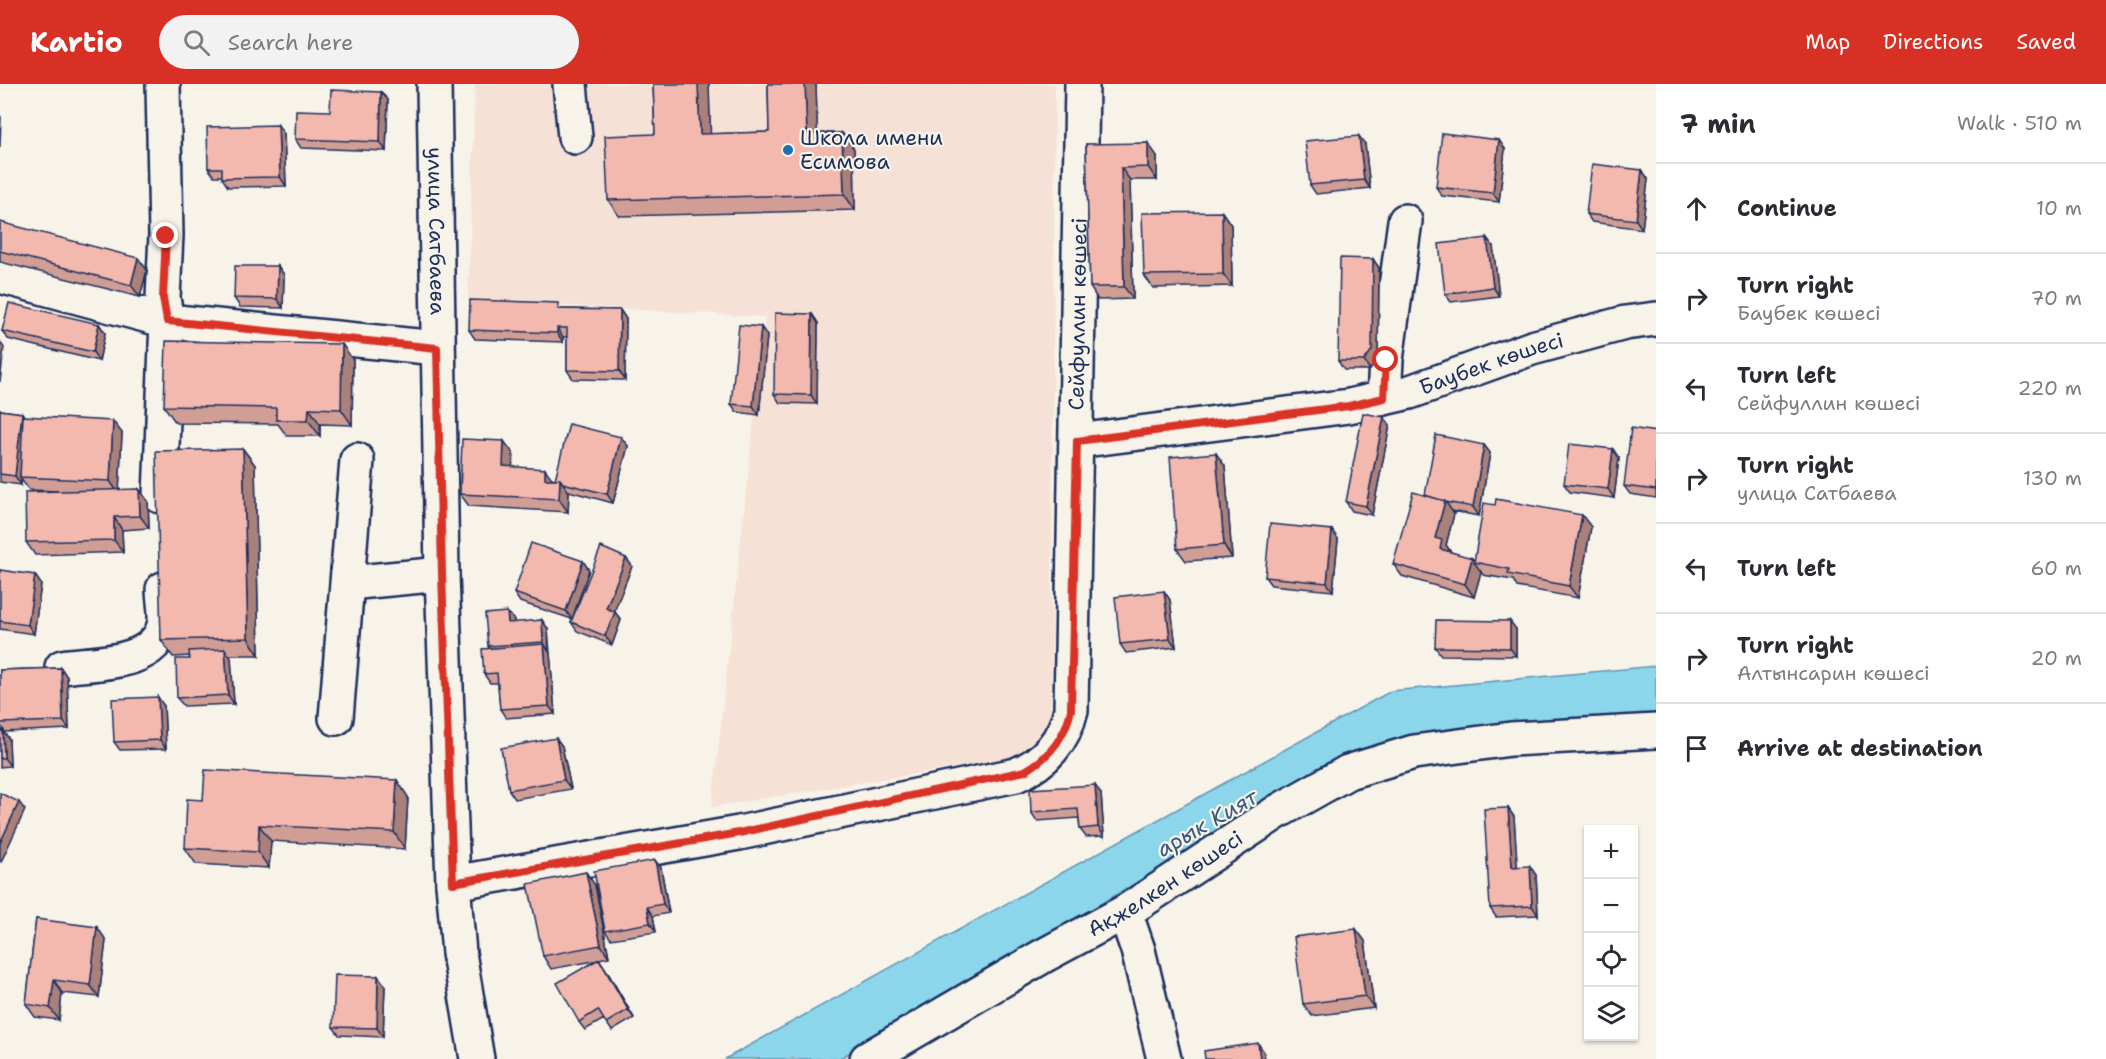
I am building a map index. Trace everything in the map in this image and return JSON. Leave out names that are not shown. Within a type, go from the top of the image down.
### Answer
[{"type":"street","points":[[159,525],[167,321],[163,298],[166,236],[163,84]]},
{"type":"street","name":"улица Сатбаева","points":[[434,84],[442,574],[453,883],[459,953],[477,1059]]},
{"type":"street","points":[[570,84],[574,137]]},
{"type":"street","name":"Сейфуллин көшесі","points":[[453,883],[739,833],[1016,775],[1035,765],[1063,736],[1071,710],[1082,84]]},
{"type":"street","points":[[1384,398],[1386,360],[1405,221]]},
{"type":"street","points":[[0,276],[167,321],[437,348]]},
{"type":"street","name":"Баубек көшесі","points":[[1077,441],[1349,406],[1410,392],[1532,348],[1625,323],[1656,319]]},
{"type":"street","points":[[336,718],[357,460]]},
{"type":"street","points":[[62,667],[126,658],[147,651],[158,642],[164,624],[161,558]]},
{"type":"street","points":[[348,583],[442,574]]},
{"type":"street","name":"Ақжелкен көшесі","points":[[867,1059],[1043,956],[1125,912],[1277,812],[1348,772],[1425,750],[1511,739],[1656,731]]},
{"type":"street","points":[[1125,912],[1138,950],[1164,1059]]},
{"type":"shaded area","points":[[475,84],[1055,84],[1051,730],[1024,756],[712,807],[765,317],[468,300]]},
{"type":"water","name":"арык Кият","points":[[1656,666],[1656,716],[1451,730],[1359,761],[1296,788],[839,1059],[725,1059],[1391,691]]},
{"type":"building","name":"Школа имени Есимова","points":[[653,84],[698,84],[700,134],[769,132],[768,84],[805,84],[807,134],[842,133],[844,194],[608,200],[605,136],[655,134]]},
{"type":"building","points":[[331,90],[381,92],[380,142],[295,139],[296,110],[330,111]]},
{"type":"building","points":[[278,125],[280,177],[222,178],[222,168],[208,168],[207,127]]},
{"type":"building","points":[[1442,133],[1499,140],[1493,193],[1436,187]]},
{"type":"building","points":[[1359,136],[1364,180],[1310,185],[1305,141]]},
{"type":"building","points":[[1148,143],[1148,167],[1121,168],[1124,287],[1090,287],[1086,144]]},
{"type":"building","points":[[1592,164],[1642,170],[1636,220],[1586,214]]},
{"type":"building","points":[[1222,212],[1223,274],[1144,275],[1142,213]]},
{"type":"building","points":[[0,222],[138,258],[131,285],[0,251]]},
{"type":"building","points":[[1487,238],[1493,287],[1445,294],[1439,244]]},
{"type":"building","points":[[1340,258],[1373,259],[1372,350],[1364,361],[1338,361]]},
{"type":"building","points":[[235,266],[278,266],[277,299],[234,298]]},
{"type":"building","points":[[470,300],[558,303],[558,309],[620,310],[619,371],[567,370],[567,328],[557,328],[557,333],[469,330]]},
{"type":"building","points":[[9,303],[99,324],[93,352],[2,331]]},
{"type":"building","points":[[775,313],[812,314],[811,395],[774,394]]},
{"type":"building","points":[[739,325],[761,327],[753,406],[731,404]]},
{"type":"building","points":[[166,341],[342,344],[341,409],[309,408],[308,420],[276,420],[276,408],[164,406]]},
{"type":"building","points":[[0,410],[22,413],[15,476],[0,474]]},
{"type":"building","points":[[1363,413],[1384,417],[1366,506],[1346,502]]},
{"type":"building","points":[[23,416],[113,421],[110,481],[20,477]]},
{"type":"building","points":[[569,424],[621,437],[607,494],[555,479]]},
{"type":"building","points":[[1631,428],[1656,432],[1656,490],[1624,486]]},
{"type":"building","points":[[1436,435],[1484,445],[1473,507],[1445,502],[1425,495]]},
{"type":"building","points":[[462,439],[504,441],[503,466],[545,469],[545,479],[560,479],[559,499],[460,494]]},
{"type":"building","points":[[1569,444],[1613,449],[1608,489],[1564,484]]},
{"type":"building","points":[[243,449],[248,638],[161,640],[156,451]]},
{"type":"building","points":[[1216,453],[1224,545],[1177,549],[1170,457]]},
{"type":"building","points":[[139,489],[140,516],[114,517],[114,540],[26,542],[25,492]]},
{"type":"building","points":[[1413,492],[1445,501],[1435,538],[1442,540],[1440,549],[1472,558],[1465,584],[1393,564]]},
{"type":"building","points":[[1496,499],[1582,515],[1569,586],[1508,574],[1509,569],[1474,562],[1484,503],[1495,505]]},
{"type":"building","points":[[1270,524],[1332,530],[1327,583],[1265,577]]},
{"type":"building","points":[[531,543],[583,561],[566,611],[514,593]]},
{"type":"building","points":[[601,547],[626,558],[606,608],[615,612],[605,636],[571,622]]},
{"type":"building","points":[[0,570],[35,575],[28,625],[0,621]]},
{"type":"building","points":[[1164,591],[1170,639],[1120,644],[1115,597]]},
{"type":"building","points":[[507,612],[508,623],[542,620],[543,642],[488,646],[485,614]]},
{"type":"building","points":[[1436,620],[1510,621],[1510,648],[1435,647]]},
{"type":"building","points":[[544,644],[549,706],[500,709],[497,673],[484,674],[482,649]]},
{"type":"building","points":[[225,649],[228,695],[177,698],[176,659],[190,659],[189,651]]},
{"type":"building","points":[[61,668],[63,721],[0,723],[0,670]]},
{"type":"building","points":[[158,697],[160,740],[114,742],[112,699]]},
{"type":"building","points":[[0,731],[3,731],[4,758],[0,758]]},
{"type":"building","points":[[556,738],[564,780],[509,790],[501,748]]},
{"type":"building","points":[[205,770],[397,780],[394,832],[259,825],[258,852],[185,848],[187,799],[203,800]]},
{"type":"building","points":[[1095,785],[1098,827],[1080,829],[1078,809],[1031,812],[1030,789]]},
{"type":"building","points":[[0,793],[19,802],[0,843]]},
{"type":"building","points":[[1508,808],[1512,867],[1530,866],[1532,906],[1490,908],[1484,809]]},
{"type":"building","points":[[655,860],[663,904],[647,907],[650,923],[605,931],[594,871]]},
{"type":"building","points":[[586,872],[601,945],[543,956],[528,884]]},
{"type":"building","points":[[36,919],[97,927],[90,985],[54,980],[50,1008],[26,1004]]},
{"type":"building","points":[[1356,929],[1365,996],[1303,1004],[1294,937]]},
{"type":"building","points":[[599,959],[628,1010],[606,1023],[598,1010],[579,1022],[557,983]]},
{"type":"building","points":[[335,975],[378,976],[377,1028],[333,1027]]},
{"type":"building","points":[[1258,1043],[1260,1059],[1205,1059],[1204,1051]]},
{"type":"place","name":"Школа имени Есимова","points":[[788,150]]},
{"type":"route","points":[[166,236],[163,298],[167,321],[437,348],[453,883],[739,833],[1016,775],[1025,771],[1035,765],[1063,736],[1071,710],[1077,441],[1349,406],[1384,398],[1386,360]]}]
